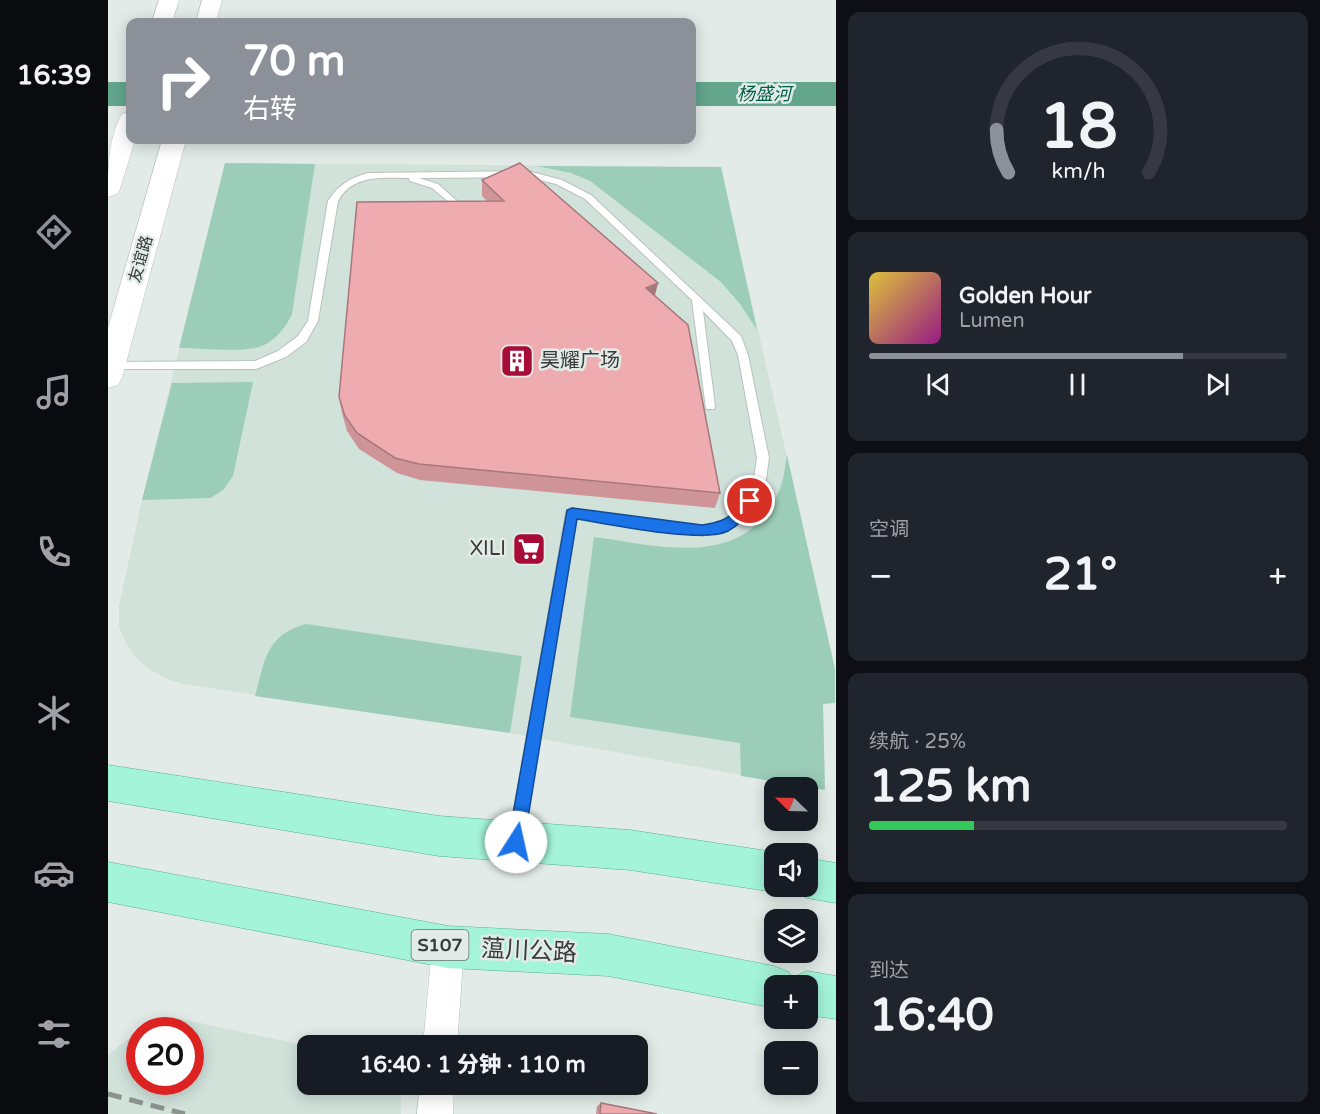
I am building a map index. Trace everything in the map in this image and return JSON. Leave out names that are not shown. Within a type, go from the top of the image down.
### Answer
[{"type":"main road","points":[[163,18],[169,0]]},
{"type":"main road","points":[[207,18],[212,0]]},
{"type":"main road","points":[[108,189],[126,132]]},
{"type":"main road","name":"友谊路","points":[[110,371],[173,144]]},
{"type":"main road","points":[[108,783],[439,836],[630,850],[764,870]]},
{"type":"main road","points":[[818,880],[836,883]]},
{"type":"main road","name":"蕰川公路","points":[[108,882],[448,947],[608,955],[764,985]]},
{"type":"main road","points":[[818,995],[836,998]]},
{"type":"street","points":[[441,1035],[448,947]]},
{"type":"street","points":[[435,1114],[436,1095]]},
{"type":"lane","points":[[110,371],[256,365],[282,354],[302,339],[313,321],[333,201],[339,190],[352,181],[368,177],[528,174],[549,177],[569,185],[588,197],[737,339],[743,356],[763,458],[759,486],[740,515],[723,527],[702,531],[572,513],[516,842]]},
{"type":"lane","points":[[394,176],[417,179],[435,186],[464,213]]},
{"type":"lane","points":[[697,299],[710,406]]},
{"type":"shaded area","name":"昊耀广场","points":[[225,163],[721,167],[835,669],[835,703],[823,704],[825,790],[818,789],[818,777],[764,777],[764,779],[509,733],[184,684],[167,679],[149,669],[135,657],[119,626],[119,606],[142,500]]},
{"type":"shaded area","points":[[204,1024],[297,1044],[297,1095],[401,1095],[401,1114],[108,1114],[108,1055],[126,1041],[126,1095],[204,1095]]},
{"type":"green space","points":[[225,163],[315,164],[292,314],[278,335],[255,348],[237,350],[179,348]]},
{"type":"green space","points":[[537,166],[721,167],[757,330],[740,304],[721,282],[590,181],[571,173]]},
{"type":"green space","points":[[253,382],[233,476],[224,489],[211,498],[142,500],[172,383]]},
{"type":"green space","points":[[787,455],[835,669],[835,703],[823,704],[825,790],[818,789],[818,777],[764,777],[764,780],[741,776],[740,743],[570,717],[594,537],[673,547],[699,547],[723,543],[745,533],[764,516],[781,487]]},
{"type":"green space","points":[[306,624],[522,656],[510,733],[255,696],[265,660],[275,642],[293,629]]},
{"type":"building","name":"昊耀广场","points":[[520,163],[658,283],[646,288],[688,325],[720,493],[419,464],[395,458],[357,433],[345,416],[339,397],[357,202],[504,201],[482,180]]},
{"type":"building","points":[[601,1103],[657,1114],[600,1114]]},
{"type":"waterway","name":"杨盛河","points":[[108,94],[126,94]]},
{"type":"waterway","name":"杨盛河","points":[[696,94],[836,94]]},
{"type":"railway","points":[[108,1094],[185,1114]]},
{"type":"place","name":"昊耀广场","points":[[517,361]]},
{"type":"place","name":"XILI","points":[[529,549]]},
{"type":"route","points":[[516,842],[572,513],[702,531],[723,527],[740,515],[750,501]]}]
